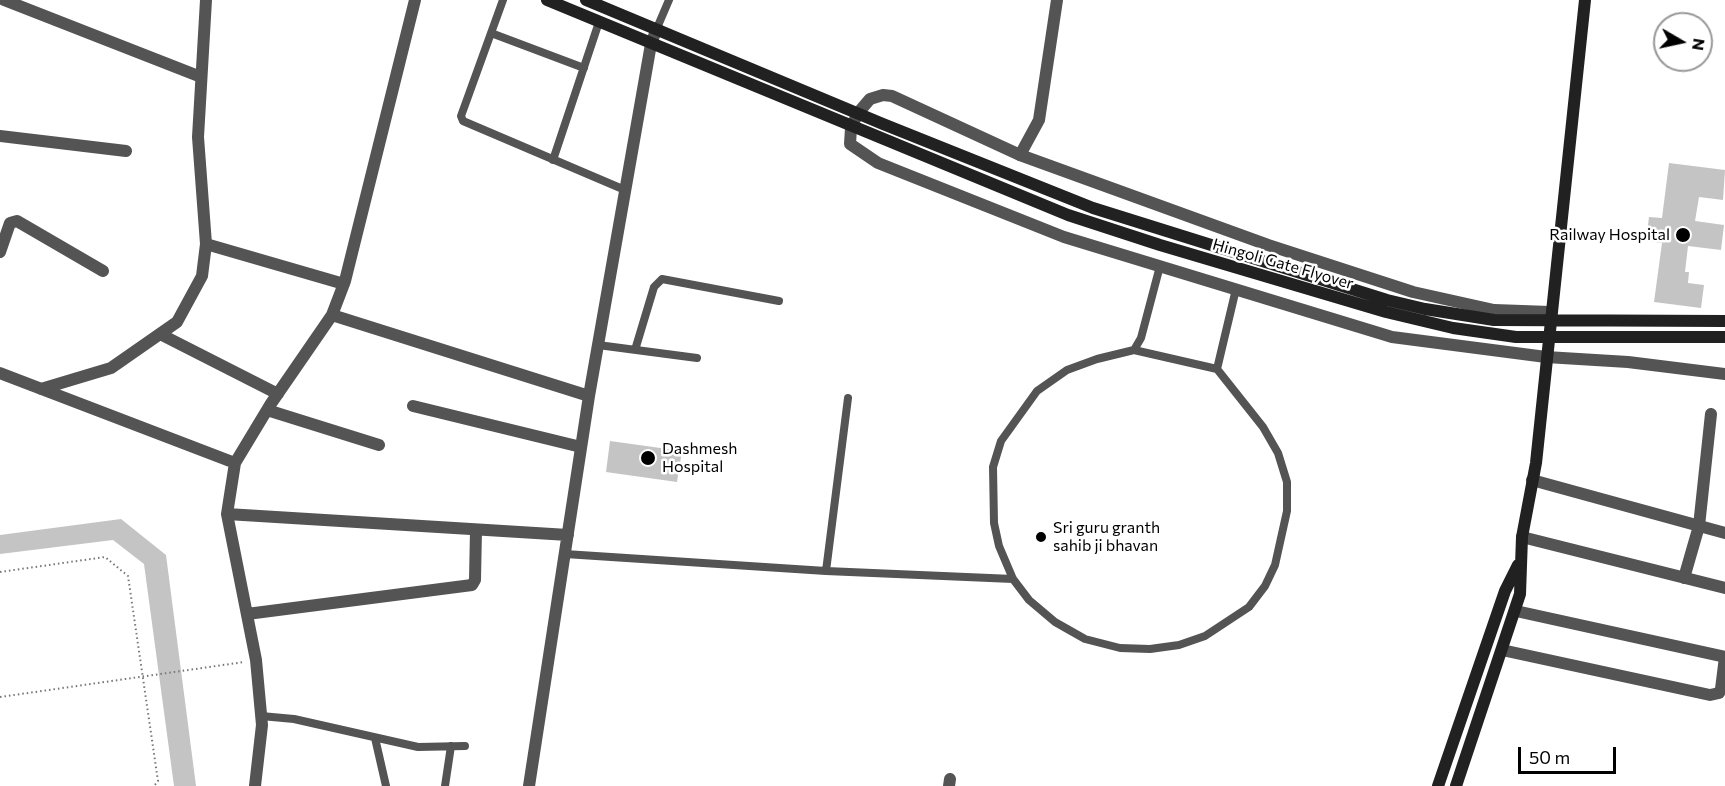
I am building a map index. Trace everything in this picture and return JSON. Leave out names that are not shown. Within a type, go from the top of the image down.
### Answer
[{"type":"main road","name":"Hingoli Gate Flyover","points":[[547,0],[851,128],[1068,215],[1386,312],[1453,328],[1516,337],[1725,337]]},
{"type":"main road","name":"Hingoli Gate Flyover","points":[[586,0],[858,113],[1093,207],[1387,300],[1472,318],[1612,322],[1725,321]]},
{"type":"main road","points":[[1456,786],[1520,594],[1519,561],[1536,463],[1545,357],[1585,0]]},
{"type":"main road","points":[[1438,786],[1505,591],[1519,561]]},
{"type":"street","points":[[4,0],[201,77]]},
{"type":"street","points":[[41,389],[111,368],[160,334],[177,322],[202,276],[206,244],[198,137],[206,0]]},
{"type":"street","points":[[255,786],[261,716],[256,660],[227,514],[235,463],[267,410],[332,315],[344,284],[415,0]]},
{"type":"street","points":[[1020,155],[1039,120],[1057,0]]},
{"type":"street","points":[[529,786],[589,396],[651,44],[657,28]]},
{"type":"street","points":[[1550,312],[1494,310],[1413,292],[1268,245],[1020,155],[892,96],[876,96],[858,113],[851,128],[850,144],[878,163],[1064,237],[1392,337],[1545,357],[1628,362],[1725,374]]},
{"type":"street","points":[[0,136],[126,151]]},
{"type":"street","points":[[0,252],[10,223],[17,221],[103,271]]},
{"type":"street","points":[[206,244],[344,284]]},
{"type":"street","points":[[332,315],[589,396]]},
{"type":"street","points":[[160,334],[278,394]]},
{"type":"street","points":[[0,373],[235,463]]},
{"type":"street","points":[[413,406],[581,447]]},
{"type":"street","points":[[267,410],[379,445]]},
{"type":"street","points":[[1684,578],[1699,526],[1711,414]]},
{"type":"street","points":[[1532,480],[1725,533]]},
{"type":"street","points":[[227,514],[568,535]]},
{"type":"street","points":[[247,614],[472,585],[476,530]]},
{"type":"street","points":[[1522,537],[1725,588]]},
{"type":"street","points":[[1503,650],[1710,695],[1719,693],[1721,689],[1725,657],[1516,611]]},
{"type":"lane","points":[[502,0],[462,119],[465,123],[625,190]]},
{"type":"lane","points":[[657,28],[669,0]]},
{"type":"lane","points":[[553,160],[599,22]]},
{"type":"lane","points":[[491,33],[584,69]]},
{"type":"lane","points":[[1134,350],[1141,338],[1160,266]]},
{"type":"lane","points":[[635,350],[654,287],[662,279],[779,301]]},
{"type":"lane","points":[[1217,369],[1236,289]]},
{"type":"lane","points":[[598,345],[697,358]]},
{"type":"lane","points":[[1134,350],[1217,369],[1263,427],[1278,453],[1287,482],[1287,511],[1275,565],[1265,586],[1249,607],[1205,636],[1179,645],[1150,649],[1120,648],[1085,639],[1054,622],[1029,600],[1013,579],[999,546],[994,523],[993,467],[1001,441],[1038,391],[1067,370],[1097,359],[1134,350]]},
{"type":"lane","points":[[826,571],[848,398]]},
{"type":"lane","points":[[565,554],[826,571],[1013,579]]},
{"type":"lane","points":[[261,716],[294,719],[418,747],[465,746]]},
{"type":"lane","points":[[375,738],[386,786]]},
{"type":"lane","points":[[445,786],[451,746]]},
{"type":"path","points":[[0,572],[105,557],[128,576],[158,781],[154,786]]},
{"type":"path","points":[[0,697],[256,660]]},
{"type":"building","points":[[1669,163],[1725,170],[1723,200],[1699,197],[1695,221],[1724,225],[1721,250],[1688,246],[1685,272],[1689,272],[1688,283],[1704,285],[1701,308],[1654,302],[1662,243],[1646,241],[1649,217],[1662,218]]},
{"type":"building","points":[[610,441],[682,451],[677,482],[606,472]]},
{"type":"building","points":[[121,519],[166,555],[196,786],[174,786],[144,564],[113,540],[0,554],[0,535]]},
{"type":"place","name":"Railway Hospital","points":[[1683,235]]},
{"type":"place","name":"Dashmesh Hospital","points":[[648,458]]},
{"type":"place","name":"Sri guru granth sahib ji bhavan","points":[[1041,537]]}]
